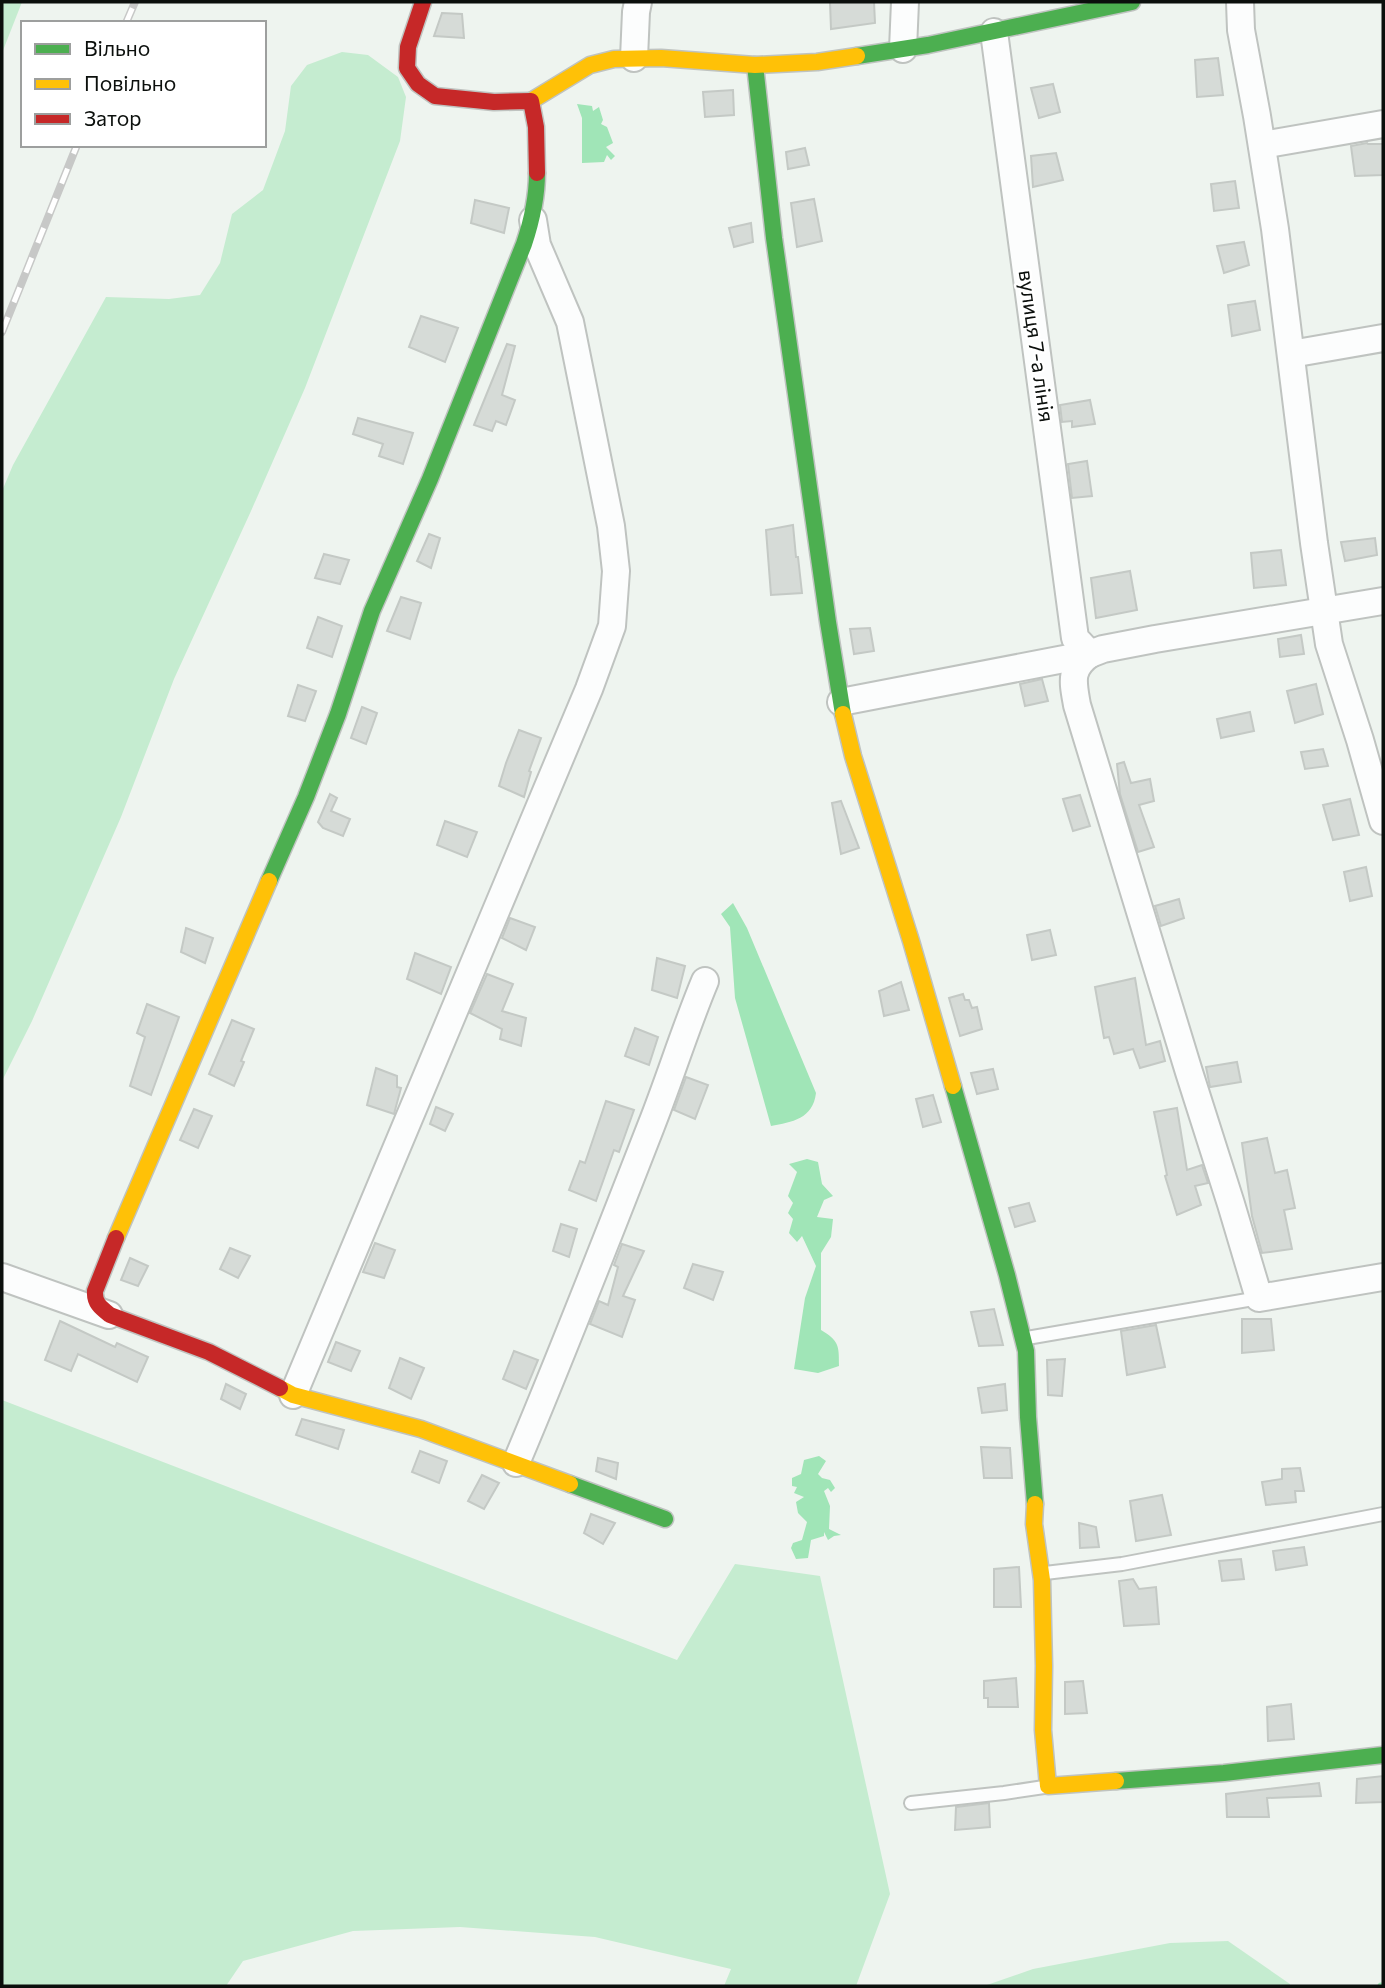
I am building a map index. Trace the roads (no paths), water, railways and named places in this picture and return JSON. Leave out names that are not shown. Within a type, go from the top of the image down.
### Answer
[{"type":"street","points":[[423,2],[408,47],[407,68],[418,84],[435,96],[494,102],[531,101],[590,65],[614,59],[661,58],[755,65],[817,62],[994,32],[1130,2]]},
{"type":"street","points":[[634,58],[638,2]]},
{"type":"street","points":[[903,49],[905,2]]},
{"type":"street","points":[[1240,2],[1241,30],[1262,145],[1291,354],[1323,611],[1329,644],[1383,821]]},
{"type":"street","name":"вулиця 7-а лінія","points":[[994,32],[1075,638],[1090,654]]},
{"type":"street","points":[[755,65],[775,238],[841,702],[853,756],[915,953],[1023,1339],[1028,1374],[1027,1404],[1034,1484],[1034,1524],[1041,1573],[1044,1666],[1042,1730],[1048,1786],[1224,1773],[1383,1755]]},
{"type":"street","points":[[110,1315],[98,1307],[93,1295],[99,1278],[306,797],[338,714],[372,611],[489,336],[533,218],[537,159],[536,127],[531,101]]},
{"type":"street","points":[[1262,145],[1383,124]]},
{"type":"street","points":[[293,1395],[589,690],[612,626],[617,571],[611,526],[570,322],[537,245],[533,218]]},
{"type":"street","points":[[1291,354],[1383,338]]},
{"type":"street","points":[[841,702],[1155,639],[1383,601]]},
{"type":"street","points":[[1090,654],[1075,670],[1077,705],[1259,1298],[1383,1277]]},
{"type":"street","points":[[516,1463],[568,1338],[705,981]]},
{"type":"street","points":[[2,1278],[209,1352],[293,1395],[421,1429],[665,1519]]},
{"type":"lane","points":[[1023,1339],[1259,1298]]},
{"type":"lane","points":[[1041,1573],[1122,1564],[1383,1514]]},
{"type":"lane","points":[[911,1803],[1048,1786]]},
{"type":"railway","points":[[127,21],[135,2]]},
{"type":"railway","points":[[2,332],[76,147]]}]
